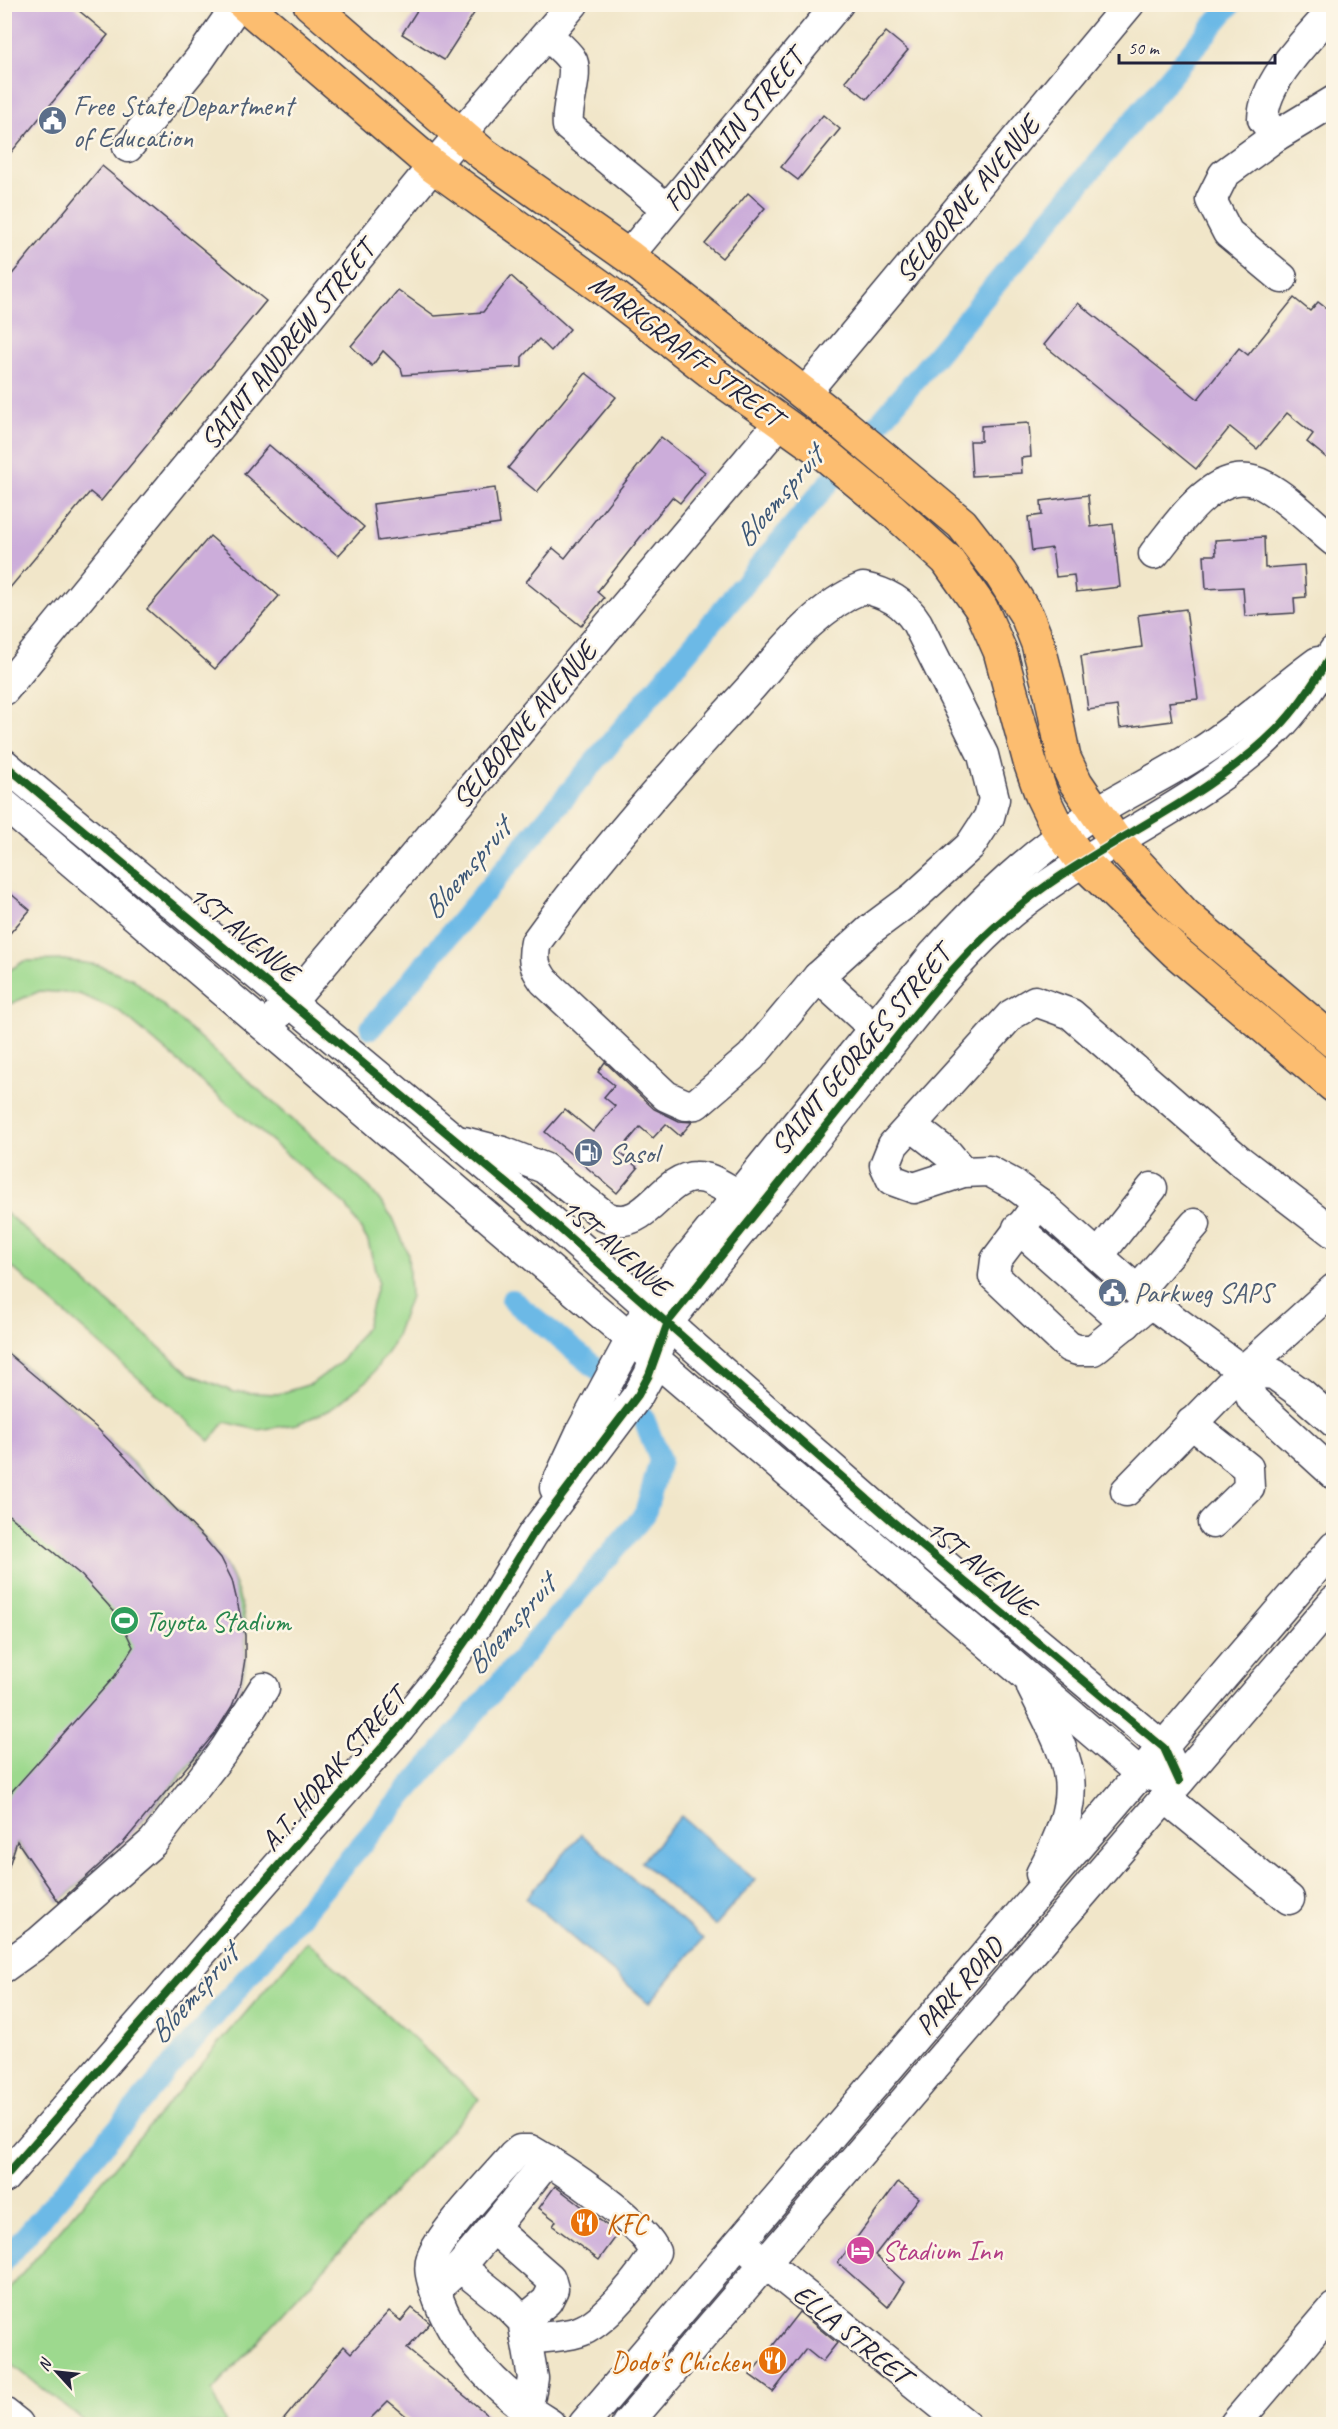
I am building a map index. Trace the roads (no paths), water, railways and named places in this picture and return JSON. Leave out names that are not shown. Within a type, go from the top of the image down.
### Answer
[{"type":"main road","name":"MARKGRAAFF STREET","points":[[244,4],[433,166],[615,297],[816,447],[890,508],[947,560],[981,608],[1000,651],[1042,796],[1063,835],[1082,861],[1176,952],[1334,1086]]},
{"type":"main road","name":"MARKGRAAFF STREET","points":[[310,4],[483,154],[628,256],[909,478],[962,524],[1000,573],[1027,616],[1038,644],[1052,694],[1064,758],[1076,783],[1115,840],[1185,915],[1334,1042]]},
{"type":"main road","points":[[615,297],[620,273],[628,256]]},
{"type":"street","points":[[128,147],[199,60],[238,4]]},
{"type":"street","name":"SAINT ANDREW STREET","points":[[4,690],[433,166],[573,4]]},
{"type":"street","name":"FOUNTAIN STREET","points":[[628,256],[838,4]]},
{"type":"street","name":"SELBORNE AVENUE","points":[[804,394],[1129,4]]},
{"type":"street","points":[[1276,136],[1263,119],[1267,96],[1293,57],[1334,9]]},
{"type":"street","points":[[547,35],[571,58],[575,67],[566,113],[568,126],[667,209]]},
{"type":"street","points":[[1282,279],[1228,233],[1211,200],[1224,174],[1276,136],[1334,101]]},
{"type":"street","name":"SELBORNE AVENUE","points":[[265,1026],[291,1002],[781,421]]},
{"type":"street","points":[[1154,554],[1202,498],[1217,486],[1242,480],[1250,480],[1266,486],[1334,541]]},
{"type":"street","points":[[863,588],[894,599],[908,609],[917,623],[982,756],[994,799],[989,817],[970,846],[914,897],[871,929],[818,977],[751,1057],[711,1093],[696,1104],[686,1105],[666,1096],[544,981],[535,968],[533,956],[536,942],[552,919],[681,763],[794,640],[841,597],[863,588]]},
{"type":"street","name":"SAINT GEORGES STREET","points":[[654,1358],[658,1314],[739,1196],[934,954],[980,903],[1063,835],[1096,812],[1143,787],[1203,750],[1333,652]]},
{"type":"street","name":"SAINT GEORGES STREET","points":[[630,1338],[658,1314],[945,977],[1006,917],[1082,861],[1206,786],[1249,753],[1296,708],[1333,652]]},
{"type":"street","name":"1ST AVENUE","points":[[4,764],[455,1140],[658,1314],[891,1520],[1164,1748],[1173,1789]]},
{"type":"street","name":"1ST AVENUE","points":[[4,804],[17,824],[265,1026],[1141,1774],[1173,1789]]},
{"type":"street","points":[[818,977],[874,1028]]},
{"type":"street","points":[[1334,1233],[1240,1161],[1071,1014],[1035,1001],[1011,1015],[893,1145],[885,1165],[892,1180],[914,1188],[963,1172],[989,1171],[1013,1184],[1039,1203],[1145,1296],[1243,1371],[1274,1374],[1302,1394],[1334,1422]]},
{"type":"street","points":[[912,1126],[948,1154],[963,1172]]},
{"type":"street","points":[[455,1140],[492,1149],[544,1168],[606,1217],[616,1221],[625,1221],[636,1216],[683,1180],[695,1176],[706,1178],[739,1196]]},
{"type":"street","points":[[1099,1255],[1152,1188]]},
{"type":"street","points":[[1039,1203],[996,1260],[994,1276],[1069,1347],[1078,1350],[1093,1350],[1126,1324],[1195,1224]]},
{"type":"street","points":[[1018,1228],[1126,1324]]},
{"type":"street","points":[[1126,1491],[1243,1371],[1334,1289]]},
{"type":"street","name":"A.T. HORAK STREET","points":[[4,2178],[407,1719],[481,1619],[592,1438],[612,1378],[630,1338]]},
{"type":"street","name":"A.T. HORAK STREET","points":[[592,1438],[638,1395],[650,1376],[654,1358]]},
{"type":"street","points":[[1243,1371],[1252,1399],[1334,1474]]},
{"type":"street","points":[[1191,1423],[1248,1468],[1249,1488],[1213,1523]]},
{"type":"street","name":"PARK ROAD","points":[[584,2424],[1334,1547]]},
{"type":"street","name":"PARK ROAD","points":[[632,2422],[765,2263],[1334,1601]]},
{"type":"street","points":[[1015,1921],[1056,1845],[1068,1811],[1070,1783],[1068,1762],[1026,1676]]},
{"type":"street","points":[[4,1967],[39,1942],[153,1842],[225,1749],[264,1688]]},
{"type":"street","points":[[1173,1789],[1289,1899]]},
{"type":"street","points":[[525,2330],[577,2333],[597,2324],[648,2265],[655,2252],[651,2242],[608,2203],[548,2160],[530,2150],[520,2150],[513,2156],[449,2231],[432,2256],[430,2269],[440,2307],[463,2348],[521,2407],[550,2424]]},
{"type":"street","points":[[435,2290],[460,2267],[548,2160]]},
{"type":"street","points":[[493,2228],[550,2278],[553,2289],[547,2301],[525,2330]]},
{"type":"street","name":"ELLA STREET","points":[[740,2242],[965,2424]]},
{"type":"street","points":[[460,2267],[506,2304],[525,2330],[534,2378],[530,2396],[521,2407]]},
{"type":"street","points":[[1235,2424],[1334,2308]]},
{"type":"street","points":[[4,2413],[18,2424]]},
{"type":"water","points":[[681,1816],[755,1880],[715,1926],[641,1862]]},
{"type":"water","points":[[581,1834],[703,1939],[649,2003],[526,1898]]},
{"type":"waterway","name":"Bloemspruit","points":[[371,1028],[1231,4]]},
{"type":"waterway","name":"Bloemspruit","points":[[4,2261],[645,1514],[660,1460],[644,1419],[621,1388],[512,1300]]},
{"type":"place","name":"Free State Department of Education","points":[[52,121]]},
{"type":"place","name":"Sasol","points":[[588,1153]]},
{"type":"place","name":"Parkweg SAPS","points":[[1113,1292]]},
{"type":"place","name":"Toyota Stadium","points":[[124,1621]]},
{"type":"place","name":"KFC","points":[[585,2223]]},
{"type":"place","name":"Stadium Inn","points":[[861,2250]]},
{"type":"place","name":"Dodo's Chicken","points":[[772,2361]]}]
